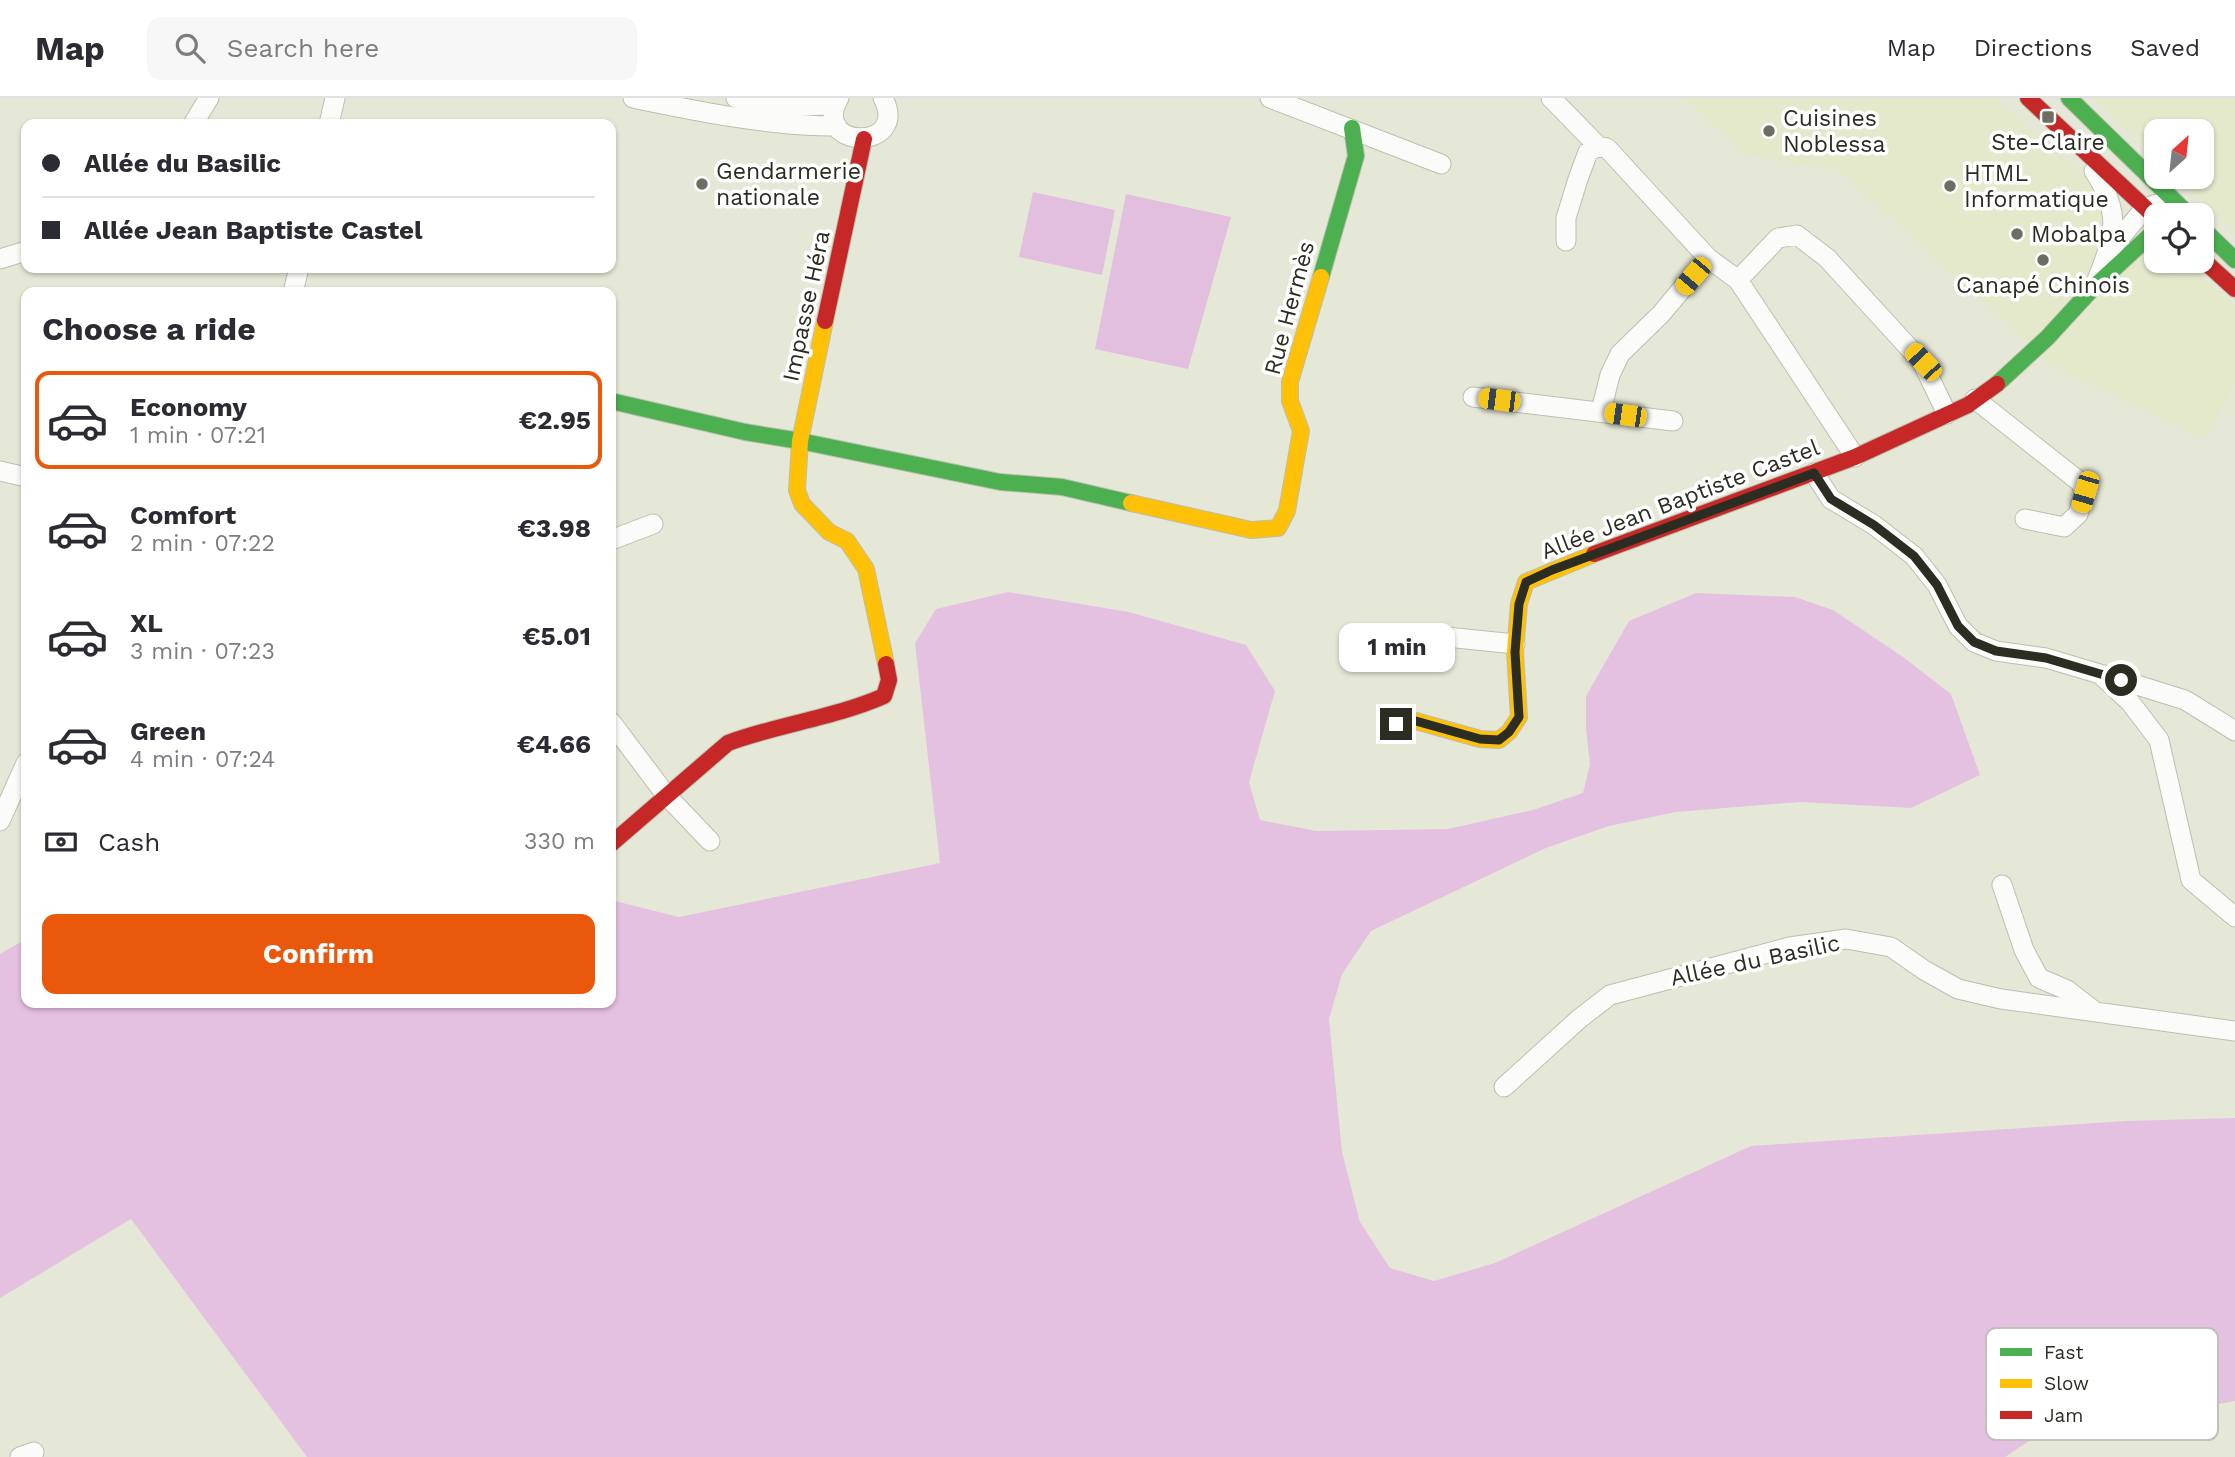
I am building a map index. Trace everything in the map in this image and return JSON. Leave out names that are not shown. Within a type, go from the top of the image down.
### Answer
[{"type":"street","points":[[196,119],[209,98]]},
{"type":"street","points":[[330,119],[335,98]]},
{"type":"street","points":[[634,98],[736,118],[780,124],[838,126]]},
{"type":"street","points":[[736,98],[777,106],[811,107],[837,101],[834,118],[838,126],[850,137],[864,139],[881,130],[886,122],[890,100]]},
{"type":"street","points":[[1270,98],[1441,164]]},
{"type":"street","points":[[1551,98],[1598,146],[1607,148],[1709,258],[1738,280],[1855,457]]},
{"type":"street","points":[[2028,98],[2144,207]]},
{"type":"street","points":[[2069,98],[2165,203]]},
{"type":"street","points":[[2080,98],[2144,157]]},
{"type":"street","name":"Rue Hermès","points":[[800,441],[1000,482],[1062,486],[1251,530],[1278,528],[1287,510],[1301,431],[1290,401],[1290,382],[1356,156],[1352,128]]},
{"type":"street","name":"Impasse Héra","points":[[616,840],[727,743],[866,704],[884,696],[889,680],[866,569],[858,553],[847,541],[829,532],[802,504],[797,491],[800,441],[864,139]]},
{"type":"street","points":[[1566,241],[1566,218],[1578,179],[1588,152],[1598,146]]},
{"type":"street","points":[[2078,146],[2107,191],[2112,206],[2113,231],[2108,252],[2093,288]]},
{"type":"street","points":[[2178,189],[2235,241]]},
{"type":"street","points":[[2108,252],[2144,219]]},
{"type":"street","points":[[1738,280],[1779,238],[1797,235],[1827,258],[1923,362],[1947,414]]},
{"type":"street","points":[[2214,240],[2235,260]]},
{"type":"street","name":"Allée Jean Baptiste Castel","points":[[1396,724],[1405,718],[1480,739],[1499,740],[1509,732],[1519,717],[1516,644],[1519,604],[1526,582],[1855,457],[1975,399],[2005,378],[2048,338],[2093,288],[2144,241]]},
{"type":"street","points":[[0,259],[21,253]]},
{"type":"street","points":[[1601,411],[1610,375],[1620,354],[1661,314],[1709,258]]},
{"type":"street","points":[[2214,270],[2235,289]]},
{"type":"street","points":[[1473,397],[1674,422]]},
{"type":"street","points":[[1975,399],[2080,482],[2085,492],[2078,514],[2064,527],[2025,519]]},
{"type":"street","points":[[616,402],[745,432],[800,441]]},
{"type":"street","points":[[0,471],[21,476]]},
{"type":"street","points":[[1814,473],[1831,499],[1874,525],[1914,556],[1937,585],[1958,626],[1974,642],[1996,651],[2046,658],[2185,700],[2235,731]]},
{"type":"street","points":[[616,538],[653,524]]},
{"type":"street","points":[[1417,634],[1516,644]]},
{"type":"street","points":[[2100,674],[2130,702],[2159,740],[2191,880],[2235,917]]},
{"type":"street","points":[[616,729],[666,795],[710,841]]},
{"type":"street","points":[[0,821],[21,774]]},
{"type":"street","points":[[2002,885],[2024,950],[2039,978],[2067,990],[2096,1012]]},
{"type":"street","name":"Allée du Basilic","points":[[1504,1087],[1579,1019],[1610,995],[1790,947],[1846,939],[1891,947],[1958,989],[2001,999],[2235,1031]]},
{"type":"shaded area","points":[[1685,98],[1994,98],[2144,228],[2144,273],[2197,273],[2235,305],[2235,384],[2205,440],[2051,365],[1840,171],[1747,155]]},
{"type":"shaded area","points":[[2091,98],[2235,98],[2235,234],[2214,213],[2214,203],[2203,203],[2189,189],[2214,189],[2214,119],[2144,119],[2144,146]]},
{"type":"shaded area","points":[[1033,192],[1115,210],[1102,275],[1019,257]]},
{"type":"shaded area","points":[[1126,194],[1231,217],[1188,369],[1095,349]]},
{"type":"shaded area","points":[[1008,592],[1129,612],[1246,645],[1275,691],[1249,782],[1260,820],[1317,831],[1448,829],[1533,810],[1583,793],[1590,764],[1586,696],[1629,621],[1696,593],[1795,597],[1833,610],[1903,657],[1951,694],[1980,775],[1911,808],[1800,802],[1676,812],[1609,826],[1546,848],[1371,931],[1342,974],[1329,1019],[1342,1152],[1360,1222],[1390,1268],[1434,1281],[1495,1263],[1751,1146],[2126,1121],[2235,1118],[2235,1401],[2218,1404],[2218,1328],[1986,1328],[1986,1440],[2034,1440],[2005,1457],[307,1457],[131,1219],[0,1298],[0,954],[21,942],[21,1008],[616,1008],[616,901],[679,917],[940,863],[915,643],[936,609]]},
{"type":"traffic: fast","points":[[2069,98],[2177,203]]},
{"type":"traffic: fast","points":[[1321,277],[1356,156],[1352,128]]},
{"type":"traffic: fast","points":[[2214,240],[2235,260]]},
{"type":"traffic: fast","points":[[1997,384],[2144,241]]},
{"type":"traffic: fast","points":[[616,402],[745,432],[1000,482],[1062,487],[1131,503]]},
{"type":"traffic: slow","points":[[1131,503],[1251,530],[1278,528],[1287,511],[1301,431],[1290,401],[1290,382],[1321,277]]},
{"type":"traffic: slow","points":[[825,321],[800,441],[797,490],[802,504],[829,532],[847,541],[866,569],[886,664]]},
{"type":"traffic: slow","points":[[1396,724],[1405,718],[1480,739],[1499,740],[1509,732],[1519,717],[1515,652],[1519,604],[1526,582],[1594,554]]},
{"type":"traffic: jam","points":[[2028,98],[2144,207]]},
{"type":"traffic: jam","points":[[825,321],[864,139]]},
{"type":"traffic: jam","points":[[2214,270],[2235,289]]},
{"type":"traffic: jam","points":[[1594,554],[1855,457],[1968,405],[1997,384]]},
{"type":"traffic: jam","points":[[616,840],[728,743],[846,710],[884,696],[889,680],[886,664]]},
{"type":"place","name":"Ste-Claire","points":[[2048,117]]},
{"type":"place","name":"Cuisines Noblessa","points":[[1769,131]]},
{"type":"place","name":"Gendarmerie nationale","points":[[702,184]]},
{"type":"place","name":"HTML Informatique","points":[[1950,186]]},
{"type":"place","name":"Mobalpa","points":[[2017,234]]},
{"type":"place","name":"Canapé Chinois","points":[[2043,260]]},
{"type":"route","points":[[1396,724],[1405,718],[1480,739],[1499,740],[1509,732],[1519,717],[1515,652],[1519,604],[1526,582],[1814,473],[1831,499],[1874,525],[1914,556],[1937,585],[1958,626],[1974,642],[1996,651],[2046,658],[2121,680]]}]
